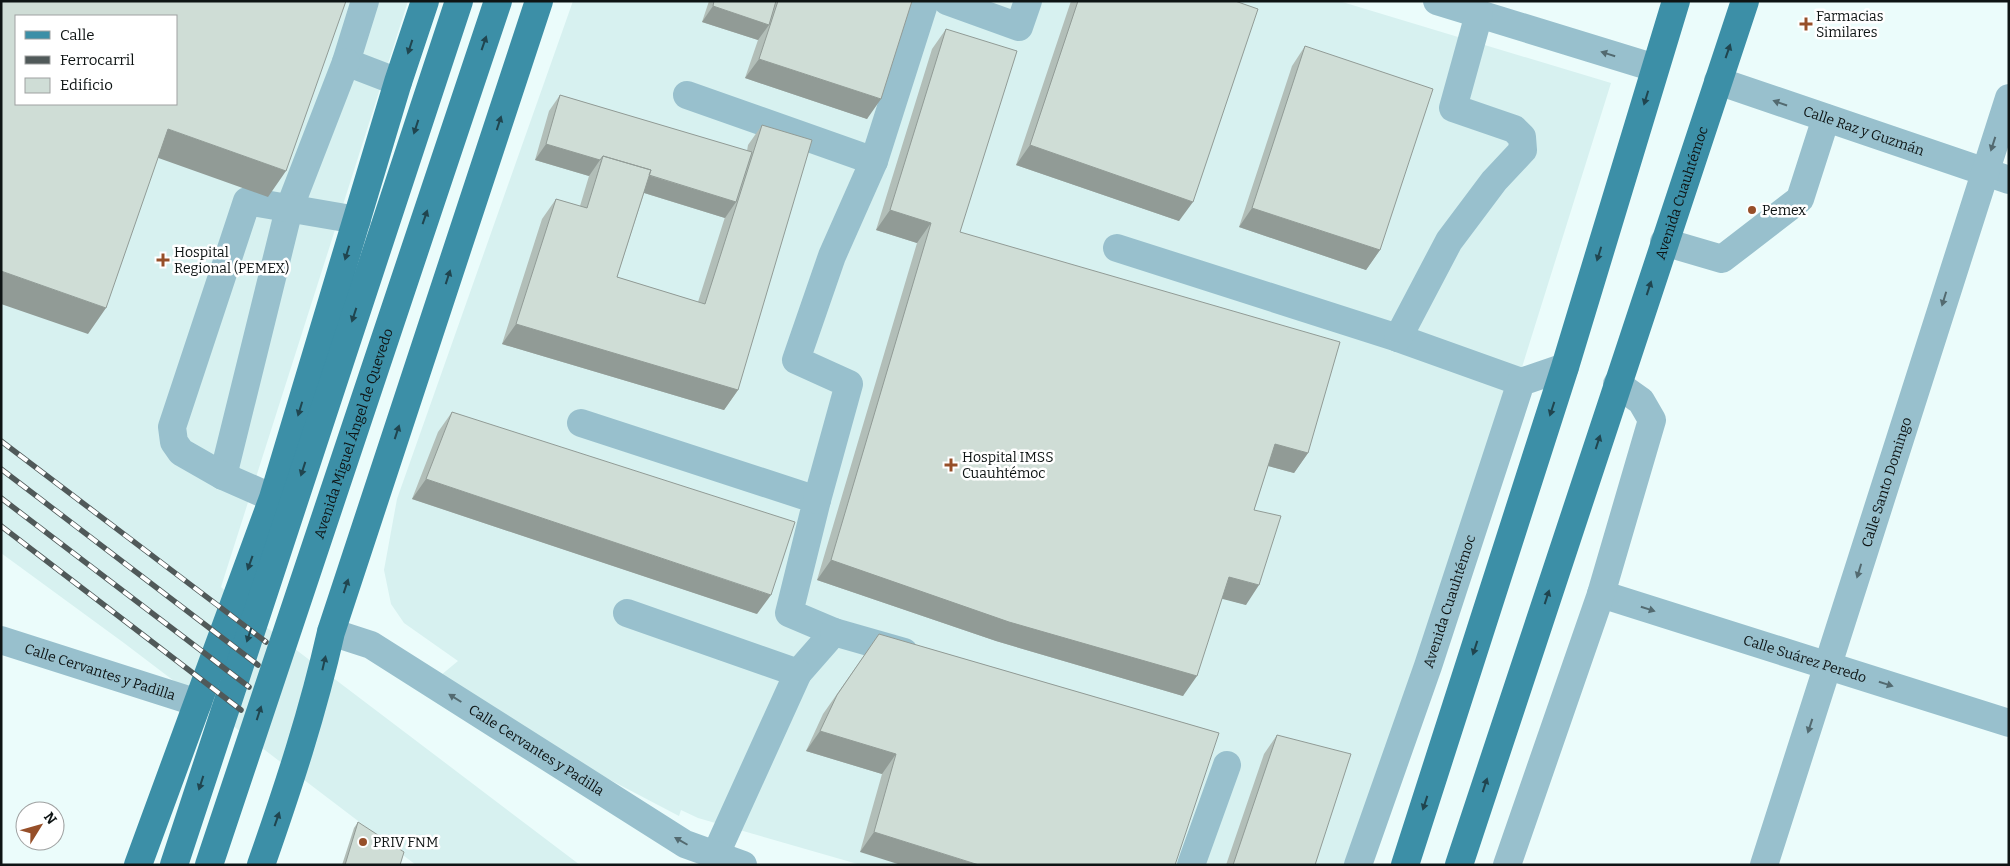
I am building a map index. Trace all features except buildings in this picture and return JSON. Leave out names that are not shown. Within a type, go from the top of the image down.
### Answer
[{"type":"main road","points":[[138,865],[273,498],[398,82],[425,1]]},
{"type":"main road","points":[[174,865],[263,588],[458,1]]},
{"type":"main road","name":"Avenida Miguel Ángel de Quevedo","points":[[209,865],[292,611],[498,1]]},
{"type":"main road","points":[[261,865],[291,780],[319,684],[331,632],[539,1]]},
{"type":"main road","points":[[1405,865],[1565,366],[1676,1]]},
{"type":"main road","name":"Avenida Cuauhtémoc","points":[[1459,865],[1745,1]]},
{"type":"main road","points":[[237,598],[331,632]]},
{"type":"street","points":[[223,476],[289,209],[346,62],[364,1]]},
{"type":"street","points":[[904,652],[834,632],[789,612],[849,384],[796,360],[832,256],[874,161],[925,1]]},
{"type":"street","points":[[947,1],[1019,27],[1028,1]]},
{"type":"street","points":[[1437,1],[1655,68]]},
{"type":"street","points":[[1398,338],[1449,241],[1494,181],[1523,150],[1522,137],[1514,129],[1453,108],[1479,14]]},
{"type":"street","points":[[346,62],[398,82]]},
{"type":"street","name":"Calle Raz y Guzmán","points":[[1718,80],[1996,176]]},
{"type":"street","points":[[687,95],[874,161]]},
{"type":"street","name":"Calle Santo Domingo","points":[[1764,865],[1829,666],[1996,176],[2009,98]]},
{"type":"street","points":[[1664,242],[1722,259],[1800,199],[1826,118]]},
{"type":"street","points":[[273,498],[223,476],[181,452],[174,442],[172,427],[248,201],[356,220]]},
{"type":"street","points":[[1117,248],[1398,338],[1521,382],[1565,366]]},
{"type":"street","name":"Avenida Cuauhtémoc","points":[[1358,865],[1428,666],[1521,382]]},
{"type":"street","points":[[1507,865],[1601,594],[1652,420],[1641,402],[1617,384]]},
{"type":"street","points":[[581,423],[817,500]]},
{"type":"street","name":"Calle Suárez Peredo","points":[[1601,594],[2009,723]]},
{"type":"street","points":[[627,613],[798,673]]},
{"type":"street","name":"Calle Cervantes y Padilla","points":[[331,632],[371,645],[685,844],[743,865]]},
{"type":"street","points":[[715,856],[798,673],[834,632]]},
{"type":"street","name":"Calle Cervantes y Padilla","points":[[1,640],[198,703]]},
{"type":"street","points":[[1191,865],[1226,765]]},
{"type":"shaded area","name":"Hospital Regional (PEMEX)","points":[[1,1],[408,1],[221,587],[266,627],[580,865],[416,865],[124,643],[1,553]]},
{"type":"shaded area","name":"Hospital IMSS Cuauhtémoc","points":[[573,1],[1339,1],[1611,83],[1502,431],[1359,865],[861,865],[698,818],[681,810],[679,816],[429,685],[458,661],[404,623],[391,604],[384,570],[397,499]]},
{"type":"railway","points":[[1,441],[266,642]]},
{"type":"railway","points":[[1,469],[258,665]]},
{"type":"railway","points":[[1,498],[249,687]]},
{"type":"railway","points":[[1,526],[241,710]]},
{"type":"place","name":"Farmacias Similares","points":[[1806,24]]},
{"type":"place","name":"Pemex","points":[[1752,210]]},
{"type":"place","name":"Hospital Regional (PEMEX)","points":[[163,260]]},
{"type":"place","name":"Hospital IMSS Cuauhtémoc","points":[[951,465]]},
{"type":"place","name":"PRIV FNM","points":[[363,842]]}]
